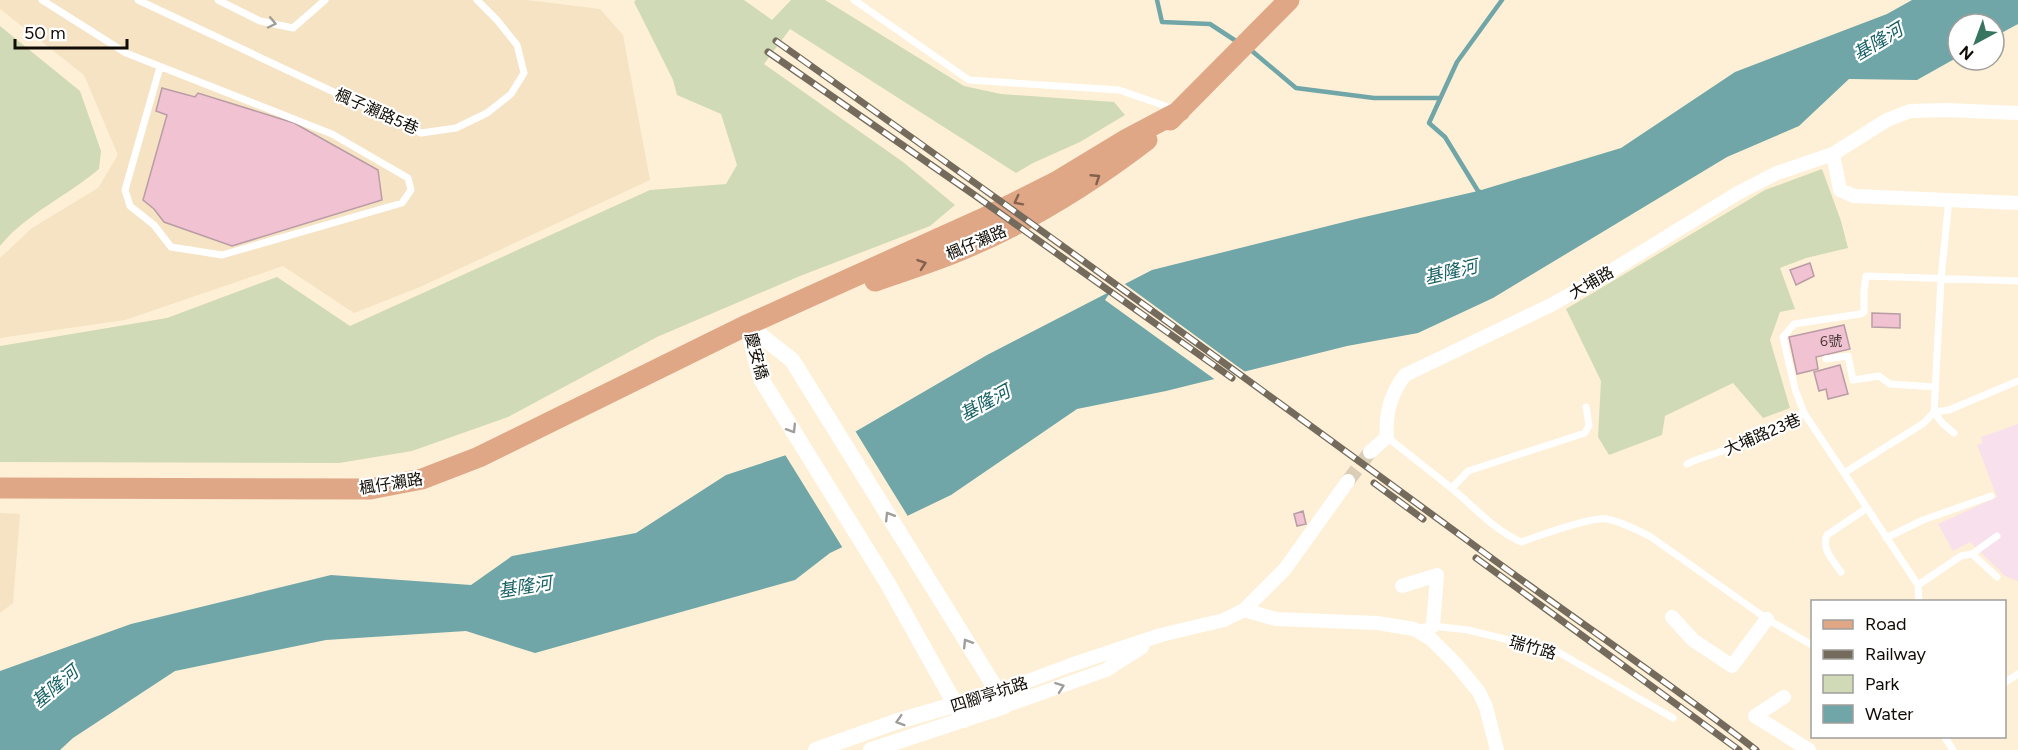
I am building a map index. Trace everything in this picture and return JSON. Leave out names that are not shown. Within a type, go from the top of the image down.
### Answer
[{"type":"main road","name":"楓仔瀨路","points":[[0,488],[370,489],[422,479],[479,457],[747,325],[1056,182],[1179,111],[1289,0]]},
{"type":"street","name":"大埔路","points":[[1387,437],[1386,423],[1390,403],[1397,386],[1405,375],[1551,305],[1757,183],[1777,173],[1833,154],[1887,120],[1910,111],[2018,112]]},
{"type":"street","points":[[1833,154],[1840,190],[1854,196],[2018,203]]},
{"type":"street","name":"慶安橋","points":[[747,325],[792,360],[1001,699]]},
{"type":"street","name":"慶安橋","points":[[747,325],[761,379],[888,584],[960,713]]},
{"type":"street","points":[[1370,452],[1387,437]]},
{"type":"street","points":[[1244,610],[1285,569],[1348,481]]},
{"type":"street","points":[[1402,586],[1437,575],[1433,626]]},
{"type":"street","name":"四腳亭坑路","points":[[870,750],[902,745],[960,713],[1001,699],[1071,665],[1161,635],[1224,620],[1244,610]]},
{"type":"street","name":"瑞竹路","points":[[1244,610],[1276,619],[1377,623],[1414,629],[1431,639],[1479,692],[1497,750]]},
{"type":"street","points":[[1672,617],[1694,640],[1732,666],[1767,619]]},
{"type":"street","points":[[1784,697],[1755,716],[1809,750]]},
{"type":"street","name":"四腳亭坑路","points":[[816,750],[895,722],[960,713]]},
{"type":"lane","points":[[42,0],[126,53],[160,66],[332,134],[408,177],[411,190],[402,203],[222,255],[171,247],[154,225],[130,206],[125,190],[160,66]]},
{"type":"lane","name":"楓子瀨路5巷","points":[[138,0],[422,132],[456,128],[487,112],[512,93],[524,73],[517,45],[477,0]]},
{"type":"lane","points":[[218,0],[260,21],[293,28],[325,0]]},
{"type":"lane","points":[[854,0],[969,80],[1119,90],[1179,111]]},
{"type":"lane","points":[[1949,199],[1941,279],[1934,412],[1954,433]]},
{"type":"lane","points":[[1804,413],[1795,389],[1783,337],[1794,324],[1863,312],[1866,276],[2018,281]]},
{"type":"lane","points":[[1826,359],[1848,356],[1853,380],[1879,376],[1890,384],[1935,387]]},
{"type":"lane","points":[[1844,473],[1924,423],[1934,412],[1949,410],[2018,381]]},
{"type":"lane","points":[[1452,488],[1468,471],[1585,433],[1589,425],[1586,407]]},
{"type":"lane","name":"大埔路23巷","points":[[1687,464],[1738,444],[1804,413],[1918,585]]},
{"type":"lane","points":[[1387,437],[1452,488],[1493,526],[1521,542],[1568,527],[1605,519],[1630,526],[1651,537],[1767,619],[1811,644]]},
{"type":"lane","points":[[1886,538],[1923,520],[1991,496]]},
{"type":"lane","points":[[1841,572],[1824,542],[1827,535],[1866,508]]},
{"type":"lane","points":[[1919,600],[1918,585],[1961,556],[1971,554],[1997,536]]},
{"type":"lane","points":[[1971,554],[1997,577]]},
{"type":"lane","name":"瑞竹路","points":[[1414,629],[1433,626],[1468,630],[1558,652],[1673,718]]},
{"type":"shaded area","points":[[0,0],[527,0],[600,9],[623,35],[650,180],[420,287],[354,313],[283,266],[125,320],[0,338],[0,258],[32,228],[98,188],[118,155],[84,75],[0,9]]},
{"type":"shaded area","points":[[2018,424],[2018,581],[2005,576],[1970,542],[1953,551],[1938,524],[1997,497],[1977,445],[1982,443],[1981,437]]},
{"type":"shaded area","points":[[0,513],[20,514],[13,603],[0,613]]},
{"type":"green space","points":[[636,0],[744,0],[772,20],[791,0],[825,0],[964,86],[1001,94],[1114,102],[1125,115],[1080,142],[1016,173],[790,29],[764,64],[903,162],[955,205],[930,226],[800,276],[657,337],[508,417],[412,451],[339,463],[0,462],[0,346],[167,318],[277,277],[350,326],[650,190],[726,184],[737,165],[721,114],[677,95],[673,80],[634,2]]},
{"type":"green space","points":[[0,26],[80,91],[101,151],[99,169],[22,224],[0,246]]},
{"type":"green space","points":[[1822,169],[1848,248],[1806,258],[1780,268],[1795,309],[1780,312],[1770,340],[1790,408],[1763,418],[1733,383],[1665,416],[1662,435],[1609,455],[1598,437],[1601,381],[1566,309],[1765,190]]},
{"type":"water","name":"基隆河","points":[[1912,0],[2018,0],[2018,24],[2006,30],[2006,12],[1946,12],[1946,64],[1917,80],[1849,79],[1799,126],[1727,157],[1493,298],[1418,333],[1347,346],[1166,391],[1077,409],[951,495],[830,553],[795,580],[535,653],[466,631],[326,640],[175,671],[73,738],[60,750],[0,750],[0,671],[131,624],[331,575],[471,585],[512,556],[636,533],[726,475],[853,433],[987,355],[1152,270],[1478,191],[1621,148],[1735,72],[1887,14]]},
{"type":"pier","points":[[1122,282],[1248,374],[1217,381],[1105,300],[1114,287]]},
{"type":"pier","points":[[854,429],[909,518],[844,550],[784,453]]},
{"type":"building","points":[[162,88],[195,97],[198,93],[294,123],[378,170],[382,200],[232,246],[164,222],[143,200],[167,115],[156,111]]},
{"type":"building","points":[[1810,263],[1814,276],[1796,285],[1790,270]]},
{"type":"building","points":[[1872,313],[1900,314],[1900,328],[1872,327]]},
{"type":"building","points":[[1844,325],[1850,349],[1816,357],[1818,369],[1797,374],[1789,337]]},
{"type":"building","points":[[1840,365],[1848,394],[1828,399],[1826,389],[1819,391],[1814,372]]},
{"type":"building","points":[[1303,511],[1306,524],[1297,526],[1294,514]]},
{"type":"waterway","points":[[1157,0],[1162,22],[1210,24],[1236,41]]},
{"type":"waterway","points":[[1483,193],[1478,191],[1445,137],[1429,123],[1457,62],[1502,0]]},
{"type":"waterway","points":[[1252,51],[1296,88],[1374,98],[1440,98]]},
{"type":"tunnel","points":[[1348,481],[1370,452]]},
{"type":"railway","points":[[776,41],[1124,290],[1756,750]]},
{"type":"railway","points":[[768,52],[1232,378]]},
{"type":"railway","points":[[1374,483],[1423,519]]},
{"type":"railway","points":[[1476,558],[1739,750]]}]
